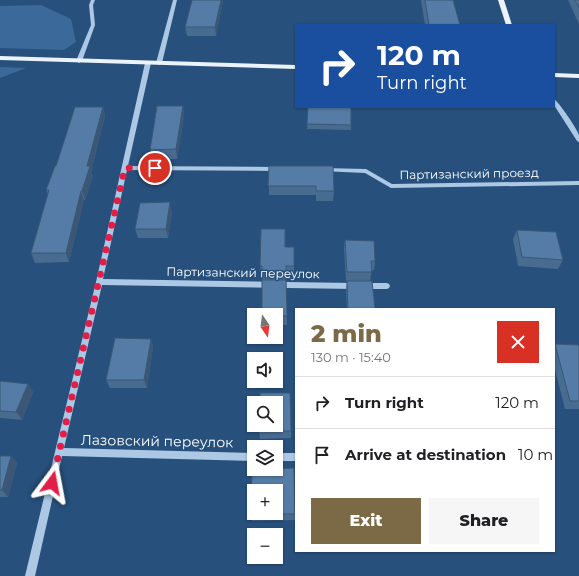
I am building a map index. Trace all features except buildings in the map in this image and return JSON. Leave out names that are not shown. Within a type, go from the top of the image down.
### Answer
[{"type":"main road","points":[[500,0],[509,24]]},
{"type":"main road","points":[[0,58],[295,67]]},
{"type":"main road","points":[[555,75],[579,76]]},
{"type":"street","points":[[79,61],[93,25],[91,5],[93,0]]},
{"type":"street","points":[[159,63],[175,0]]},
{"type":"street","points":[[30,576],[100,282],[148,63]]},
{"type":"street","points":[[555,103],[579,140]]},
{"type":"street","points":[[125,168],[280,170]]},
{"type":"street","name":"Партизанский проезд","points":[[319,170],[366,170],[391,186],[579,183]]},
{"type":"street","name":"Партизанский переулок","points":[[100,282],[387,286]]},
{"type":"street","name":"Лазовский переулок","points":[[59,452],[247,456]]},
{"type":"street","points":[[283,457],[295,458]]},
{"type":"shaded area","points":[[41,5],[71,19],[76,42],[64,50],[0,48],[0,6]]},
{"type":"shaded area","points":[[0,67],[26,68],[0,78]]},
{"type":"route","points":[[52,483],[100,282],[125,168],[155,168]]}]
